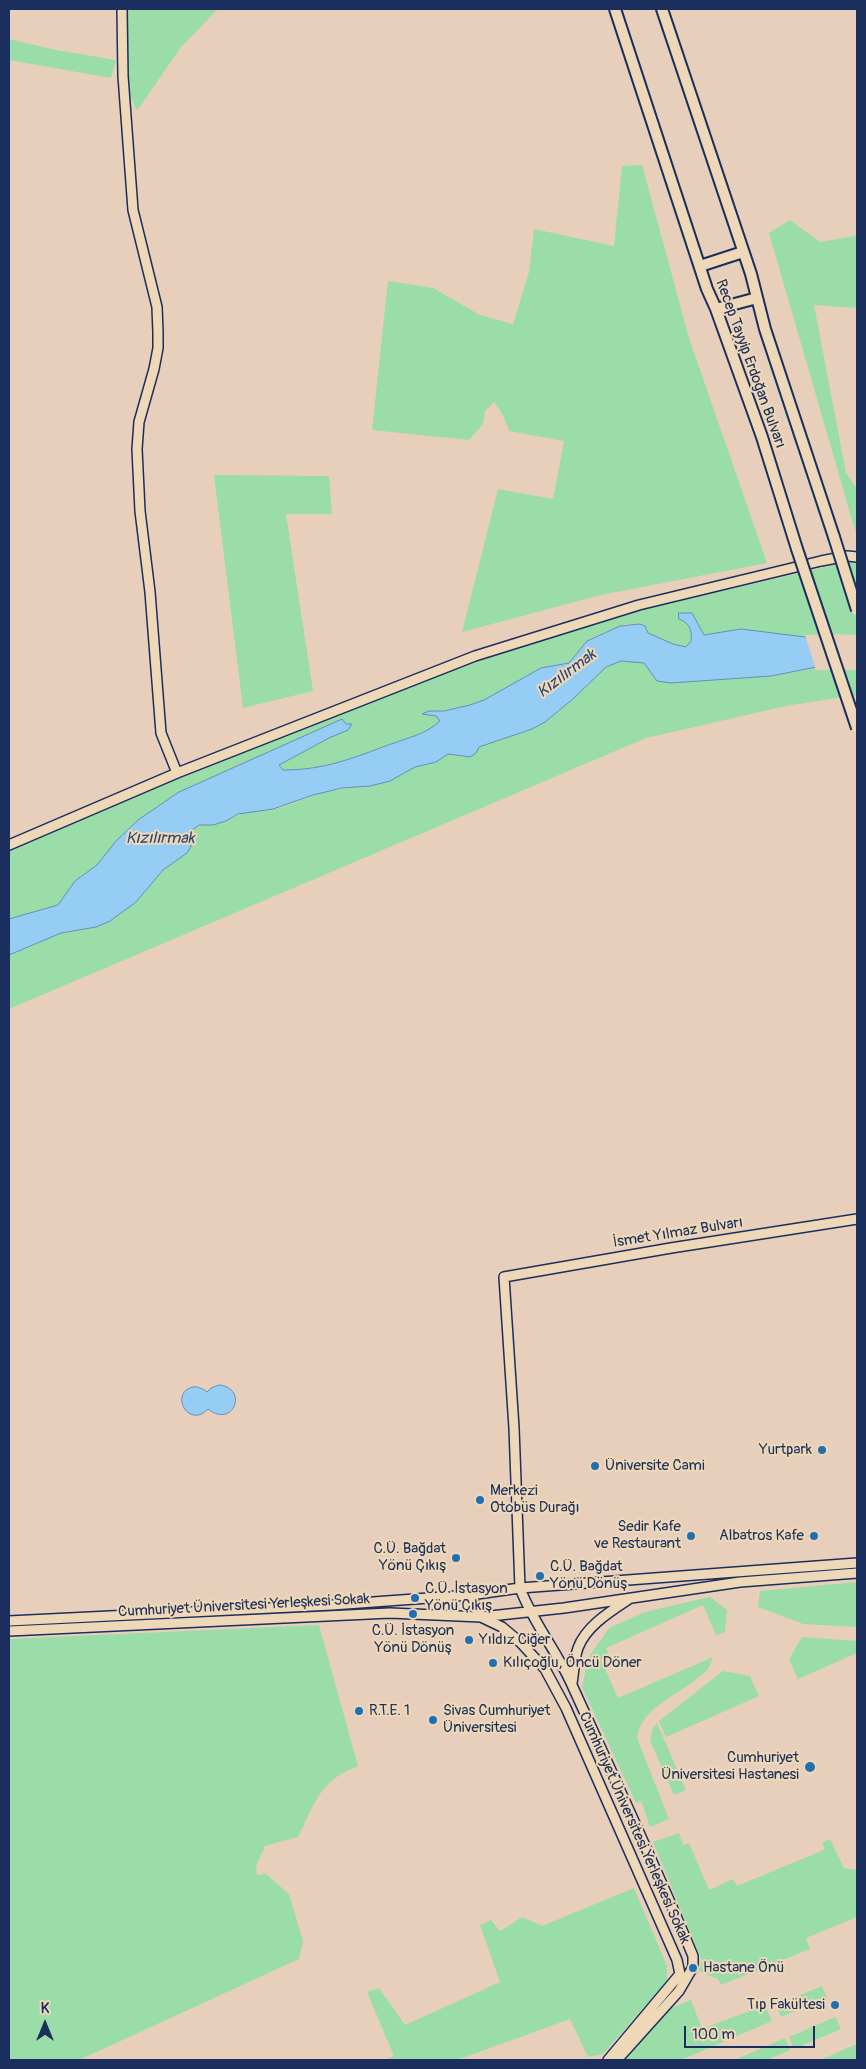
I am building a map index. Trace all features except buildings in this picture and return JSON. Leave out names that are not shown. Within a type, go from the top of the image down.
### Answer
[{"type":"street","points":[[122,9],[123,76],[133,210],[157,307],[158,324],[158,348],[138,422],[137,449],[140,511],[150,592],[160,734],[177,773]]},
{"type":"street","name":"Recep Tayyip Erdoğan Bulvarı","points":[[615,9],[707,289],[716,309],[762,438],[857,728]]},
{"type":"street","name":"Recep Tayyip Erdoğan Bulvarı","points":[[662,9],[751,274],[756,298],[857,610]]},
{"type":"street","points":[[700,266],[743,252]]},
{"type":"street","points":[[716,309],[756,298]]},
{"type":"street","points":[[9,845],[177,773],[476,656],[640,605],[821,561],[847,556],[857,557]]},
{"type":"street","name":"İsmet Yılmaz Bulvarı","points":[[504,1277],[671,1248],[857,1219]]},
{"type":"street","name":"Cumhuriyet Üniversitesi Yerleşkesi Sokak","points":[[504,1277],[514,1428],[520,1588],[529,1612],[546,1637],[572,1683],[693,1956],[693,1967],[686,1981],[618,2060]]},
{"type":"street","name":"Cumhuriyet Üniversitesi Yerleşkesi Sokak","points":[[9,1621],[470,1595],[520,1588],[857,1563]]},
{"type":"street","name":"Cumhuriyet Üniversitesi Yerleşkesi Sokak","points":[[9,1631],[390,1612],[481,1617],[564,1608],[740,1582],[857,1573]]},
{"type":"street","points":[[470,1595],[481,1617]]},
{"type":"street","name":"Cumhuriyet Üniversitesi Yerleşkesi Sokak","points":[[572,1683],[578,1647],[589,1631],[606,1615],[632,1597]]},
{"type":"street","name":"Cumhuriyet Üniversitesi Yerleşkesi Sokak","points":[[481,1617],[502,1627],[520,1642],[545,1669],[566,1708],[677,1960],[680,1974],[608,2060]]},
{"type":"green space","points":[[126,9],[218,9],[181,47],[137,111],[129,94]]},
{"type":"green space","points":[[9,39],[56,50],[116,60],[111,78],[9,60]]},
{"type":"green space","points":[[642,165],[689,338],[767,563],[601,595],[462,632],[498,489],[553,499],[564,441],[509,431],[503,415],[494,402],[485,411],[483,424],[469,440],[372,430],[388,281],[433,288],[480,315],[513,324],[529,272],[534,229],[614,246],[622,166]]},
{"type":"green space","points":[[790,220],[820,242],[855,236],[857,234],[857,308],[814,305],[846,473],[857,489],[857,537],[769,233]]},
{"type":"green space","points":[[214,475],[329,476],[332,514],[286,514],[313,691],[243,708]]},
{"type":"green space","points":[[847,562],[857,563],[857,637],[805,637],[741,629],[704,635],[692,613],[686,622],[691,634],[690,641],[686,647],[673,644],[648,633],[645,626],[626,624],[587,641],[569,663],[541,668],[484,700],[457,709],[429,711],[424,714],[436,716],[440,721],[429,729],[410,738],[351,758],[312,768],[283,770],[279,765],[335,735],[346,724],[342,719],[179,792],[138,820],[116,841],[97,865],[75,881],[58,905],[9,919],[9,851],[179,777],[477,661],[641,610]]},
{"type":"green space","points":[[621,661],[644,663],[671,683],[771,676],[816,667],[857,667],[857,695],[786,706],[646,738],[9,1009],[9,955],[61,933],[96,927],[110,921],[136,902],[163,870],[187,853],[191,846],[188,833],[199,825],[206,826],[226,821],[245,812],[280,808],[320,793],[383,782],[415,767],[436,762],[448,754],[463,757],[478,747],[532,729],[545,722],[574,698],[600,671]]},
{"type":"green space","points":[[857,1582],[857,1627],[803,1624],[758,1607],[760,1591]]},
{"type":"green space","points":[[710,1597],[727,1610],[725,1632],[716,1635],[703,1605],[606,1648],[609,1656],[601,1660],[618,1698],[713,1657],[707,1670],[655,1708],[640,1727],[637,1738],[669,1819],[650,1827],[641,1801],[636,1803],[582,1687],[588,1658],[609,1628],[645,1612]]},
{"type":"green space","points":[[319,1625],[358,1766],[335,1778],[320,1794],[298,1837],[265,1846],[256,1866],[257,1875],[266,1874],[289,1894],[303,1941],[299,1959],[79,2060],[9,2060],[9,1639]]},
{"type":"green space","points":[[802,1637],[857,1641],[857,1653],[798,1679],[789,1659]]},
{"type":"green space","points":[[723,1671],[750,1676],[759,1696],[666,1737],[659,1721]]},
{"type":"green space","points":[[657,1723],[686,1790],[674,1795],[650,1741],[653,1728]]},
{"type":"green space","points":[[679,1833],[683,1845],[689,1843],[709,1890],[733,1879],[737,1886],[819,1852],[825,1849],[822,1843],[830,1839],[844,1868],[857,1870],[857,1917],[806,1938],[810,1949],[721,1985],[718,1979],[699,1971],[702,1961],[653,1842]]},
{"type":"green space","points":[[634,1888],[667,1966],[667,1981],[603,2054],[588,2057],[570,2019],[457,2060],[384,2060],[394,2056],[367,1992],[379,1988],[405,2025],[500,1982],[480,1925],[491,1920],[500,1931],[522,1917],[542,1926]]},
{"type":"green space","points":[[822,1986],[827,1998],[781,2017],[776,2005]]},
{"type":"green space","points":[[691,2000],[702,2029],[765,2005],[772,2021],[681,2060],[623,2060],[666,2010]]},
{"type":"green space","points":[[835,2017],[841,2029],[794,2049],[789,2037]]},
{"type":"green space","points":[[785,2038],[790,2050],[767,2060],[740,2060],[739,2058]]},
{"type":"green space","points":[[857,2044],[857,2060],[820,2060]]},
{"type":"water","name":"Kızılırmak","points":[[679,613],[692,613],[704,635],[741,629],[819,637],[816,667],[771,676],[671,683],[657,681],[644,663],[621,661],[606,667],[574,698],[545,722],[532,729],[479,747],[476,753],[470,757],[448,754],[436,762],[415,767],[390,781],[370,786],[342,788],[313,795],[273,809],[238,814],[226,821],[213,825],[199,825],[188,833],[191,846],[187,853],[163,870],[136,902],[110,921],[96,927],[61,933],[9,955],[9,919],[58,905],[75,881],[97,865],[116,841],[138,820],[179,792],[342,719],[346,724],[352,724],[348,730],[279,765],[283,770],[312,768],[351,758],[410,738],[429,729],[440,721],[436,716],[422,714],[429,711],[444,711],[470,705],[484,700],[541,668],[569,663],[587,641],[620,626],[640,624],[645,626],[648,633],[673,644],[686,647],[691,641],[691,630],[686,623],[679,619]]},
{"type":"water","points":[[220,1385],[229,1388],[234,1393],[236,1400],[230,1411],[225,1414],[217,1414],[208,1409],[201,1414],[194,1415],[188,1413],[184,1408],[182,1395],[186,1390],[197,1387],[207,1392],[211,1388]]},
{"type":"pier","points":[[805,635],[857,635],[857,670],[816,670]]},
{"type":"place","name":"Yurtpark","points":[[822,1450]]},
{"type":"place","name":"Üniversite Cami","points":[[595,1466]]},
{"type":"place","name":"Merkezi Otobüs Durağı","points":[[480,1500]]},
{"type":"place","name":"Sedir Kafe ve Restaurant","points":[[691,1536]]},
{"type":"place","name":"Albatros Kafe","points":[[814,1536]]},
{"type":"place","name":"C.Ü. Bağdat Yönü Çıkış","points":[[456,1558]]},
{"type":"place","name":"C.Ü. Bağdat Yönü Dönüş","points":[[540,1576]]},
{"type":"place","name":"C.Ü. İstasyon Yönü Çıkış","points":[[415,1598]]},
{"type":"place","name":"C.Ü. İstasyon Yönü Dönüş","points":[[413,1614]]},
{"type":"place","name":"Yıldız Ciğer","points":[[469,1640]]},
{"type":"place","name":"Kılıçoğlu, Öncü Döner","points":[[493,1663]]},
{"type":"place","name":"R.T.E. 1","points":[[359,1711]]},
{"type":"place","name":"Sivas Cumhuriyet Üniversitesi","points":[[433,1720]]},
{"type":"place","name":"Cumhuriyet Üniversitesi Hastanesi","points":[[810,1767]]},
{"type":"place","name":"Hastane Önü","points":[[693,1968]]},
{"type":"place","name":"Tıp Fakültesi","points":[[835,2005]]}]
